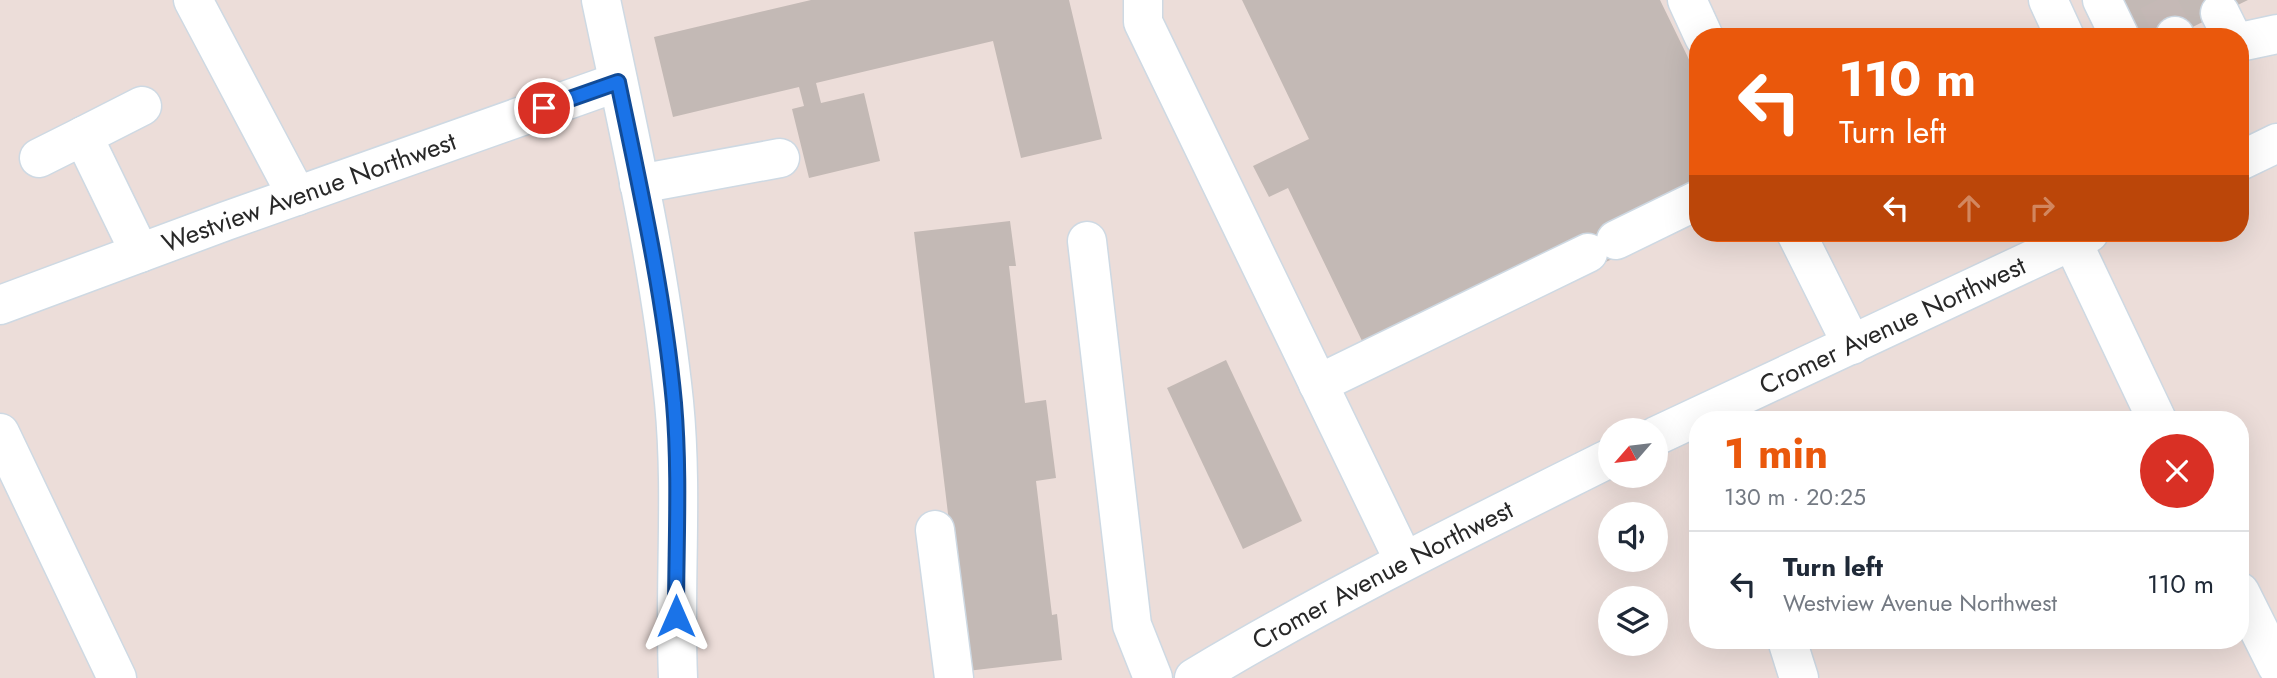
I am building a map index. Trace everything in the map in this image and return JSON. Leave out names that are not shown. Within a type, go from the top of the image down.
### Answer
[{"type":"street","points":[[193,0],[297,196]]},
{"type":"street","points":[[601,0],[639,184],[674,402],[677,449],[678,678]]},
{"type":"street","points":[[1143,0],[1143,22],[1404,561]]},
{"type":"street","points":[[1687,0],[1700,28]]},
{"type":"street","points":[[2048,0],[2061,28]]},
{"type":"street","points":[[2102,0],[2116,28]]},
{"type":"street","points":[[2249,32],[2277,34]]},
{"type":"street","name":"Westview Avenue Northwest","points":[[0,305],[618,82]]},
{"type":"street","points":[[39,158],[142,106]]},
{"type":"street","points":[[83,136],[140,253]]},
{"type":"street","points":[[2249,157],[2277,143]]},
{"type":"street","points":[[639,184],[780,158]]},
{"type":"street","points":[[1318,384],[1689,204]]},
{"type":"street","points":[[1087,241],[1132,625],[1153,678]]},
{"type":"street","points":[[1800,242],[1852,345]]},
{"type":"street","name":"Cromer Avenue Northwest","points":[[1740,411],[1757,406],[1852,345],[2070,242]]},
{"type":"street","points":[[2083,242],[2153,411]]},
{"type":"street","name":"Cromer Avenue Northwest","points":[[1668,432],[1689,426]]},
{"type":"street","points":[[0,433],[117,678]]},
{"type":"street","name":"Cromer Avenue Northwest","points":[[1195,678],[1277,629],[1404,561],[1598,464]]},
{"type":"street","points":[[935,530],[954,678]]},
{"type":"street","points":[[2249,610],[2277,666]]},
{"type":"street","points":[[1790,649],[1800,678]]},
{"type":"building","points":[[811,0],[1069,0],[1102,139],[1021,158],[993,41],[816,83],[821,103],[864,93],[880,161],[809,178],[792,109],[804,106],[799,87],[673,117],[654,37]]},
{"type":"building","points":[[1242,0],[1660,0],[1689,60],[1689,193],[1623,254],[1595,267],[1364,345],[1288,188],[1269,197],[1253,166],[1309,139]]},
{"type":"building","points":[[2122,0],[2248,0],[2190,28],[2136,28]]},
{"type":"building","points":[[1010,221],[1016,266],[1009,266],[1025,403],[1046,400],[1056,478],[1036,481],[1052,615],[1057,614],[1062,660],[967,671],[914,232]]},
{"type":"building","points":[[1226,360],[1302,521],[1243,549],[1167,388]]},
{"type":"tunnel","points":[[2157,0],[2171,28]]},
{"type":"route","points":[[544,108],[618,82],[645,215],[674,402],[677,449],[676,616]]}]
